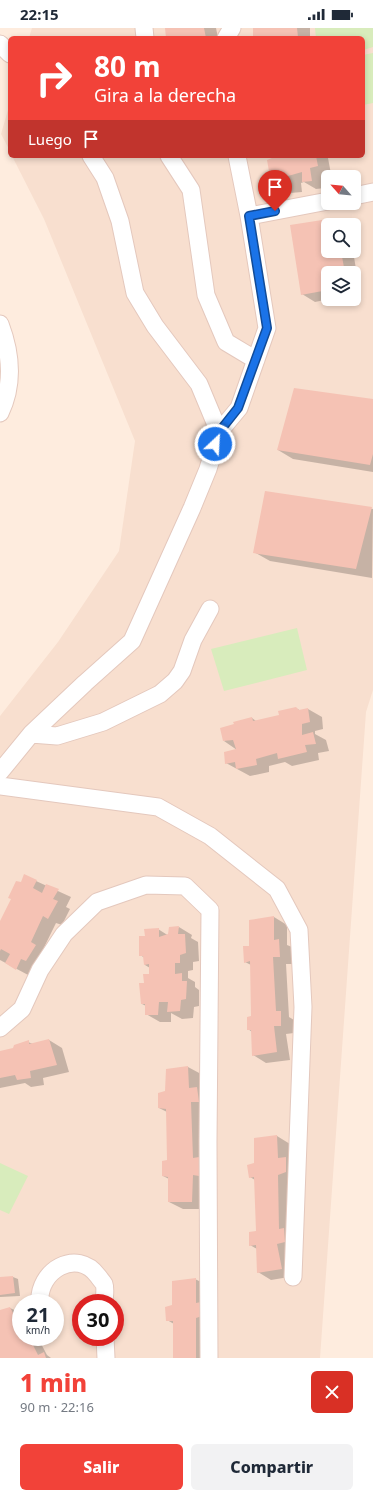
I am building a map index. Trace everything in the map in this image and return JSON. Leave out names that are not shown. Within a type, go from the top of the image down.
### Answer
[{"type":"street","points":[[0,44],[8,52]]},
{"type":"street","points":[[92,158],[105,178],[120,221],[135,293],[155,326],[199,384],[219,432]]},
{"type":"street","points":[[170,158],[191,190],[206,295],[226,342],[256,360]]},
{"type":"street","points":[[0,772],[31,734],[132,641],[208,470],[219,432],[238,408],[267,328],[249,216],[237,158]]},
{"type":"street","points":[[361,195],[373,192]]},
{"type":"street","points":[[249,216],[321,202]]},
{"type":"street","points":[[0,324],[7,342],[10,381],[0,413]]},
{"type":"street","points":[[31,734],[57,736],[103,722],[160,694],[175,681],[182,671],[193,640],[210,609]]},
{"type":"street","points":[[0,786],[158,807],[210,836],[277,889],[299,930],[303,1007],[293,1277]]},
{"type":"street","points":[[0,1028],[22,1010],[40,970],[64,934],[97,902],[146,885],[186,886],[210,910],[208,1142],[209,1358]]},
{"type":"street","points":[[41,1294],[46,1280],[57,1267],[72,1263],[82,1263],[94,1271],[104,1284],[104,1294]]},
{"type":"street","points":[[105,1346],[106,1358]]},
{"type":"shaded area","points":[[32,28],[373,28],[373,690],[366,712],[320,1358],[0,1358],[0,716],[58,642],[119,551],[135,441],[44,219],[13,158],[365,158],[365,36],[30,36]]},
{"type":"shaded area","points":[[8,110],[8,147],[1,134]]},
{"type":"green space","points":[[315,28],[373,28],[373,47],[365,49],[365,36],[316,36]]},
{"type":"green space","points":[[373,53],[373,103],[365,105],[365,55]]},
{"type":"green space","points":[[297,628],[307,670],[224,691],[211,649]]},
{"type":"green space","points":[[0,1163],[28,1176],[9,1214],[0,1210]]},
{"type":"building","points":[[165,28],[204,28],[206,36],[166,36]]},
{"type":"building","points":[[253,28],[297,28],[298,36],[253,36]]},
{"type":"building","points":[[272,158],[316,158],[318,166],[310,168],[312,181],[302,182],[302,172],[288,176],[289,185],[276,186],[275,176],[270,177],[267,160]]},
{"type":"building","points":[[321,220],[321,258],[342,258],[344,266],[321,266],[321,291],[301,295],[290,225]]},
{"type":"building","points":[[294,388],[373,399],[373,454],[370,465],[277,450]]},
{"type":"building","points":[[265,491],[372,507],[356,569],[253,553]]},
{"type":"building","points":[[296,707],[299,710],[308,708],[310,722],[302,724],[302,735],[313,732],[316,744],[305,745],[307,752],[278,759],[277,753],[256,759],[257,765],[236,769],[235,762],[225,764],[224,752],[236,749],[233,740],[223,741],[220,728],[234,724],[233,722],[252,717],[253,721],[279,715],[278,711]]},
{"type":"building","points":[[24,874],[37,880],[33,888],[42,893],[46,884],[59,889],[53,899],[58,901],[48,919],[43,916],[31,942],[36,945],[26,961],[21,959],[16,970],[5,963],[10,954],[1,949],[0,951],[0,921],[11,899],[8,898],[16,881],[21,882]]},
{"type":"building","points":[[274,916],[274,940],[279,939],[280,957],[273,957],[276,1011],[281,1011],[281,1026],[274,1026],[277,1052],[252,1056],[251,1030],[247,1030],[247,1017],[251,1016],[250,961],[244,963],[243,946],[249,946],[249,920]]},
{"type":"building","points":[[179,926],[178,934],[185,934],[186,953],[180,955],[180,963],[175,963],[175,974],[182,973],[182,981],[187,981],[186,999],[181,1000],[180,1011],[167,1012],[168,1002],[159,1002],[158,1015],[145,1015],[145,1004],[141,1004],[139,983],[144,983],[143,974],[149,974],[149,964],[144,965],[143,956],[139,956],[139,936],[145,936],[144,929],[159,928],[159,937],[168,934],[169,927]]},
{"type":"building","points":[[49,1039],[57,1065],[30,1071],[31,1078],[17,1080],[15,1075],[0,1078],[0,1051],[13,1048],[14,1045],[29,1040],[29,1044]]},
{"type":"building","points":[[188,1066],[189,1088],[197,1087],[199,1102],[191,1102],[193,1158],[199,1157],[199,1176],[193,1175],[192,1202],[168,1202],[168,1177],[162,1176],[162,1161],[167,1160],[166,1109],[158,1108],[158,1093],[165,1091],[166,1069]]},
{"type":"building","points":[[277,1135],[278,1158],[286,1157],[286,1172],[278,1175],[279,1229],[284,1228],[285,1242],[277,1244],[282,1269],[257,1273],[256,1245],[249,1246],[249,1232],[256,1231],[254,1177],[249,1178],[247,1165],[254,1163],[254,1138]]},
{"type":"building","points":[[13,1276],[15,1293],[0,1295],[0,1277]]},
{"type":"building","points":[[196,1278],[196,1303],[201,1302],[202,1316],[196,1318],[196,1358],[173,1358],[173,1321],[166,1321],[165,1307],[172,1305],[172,1281]]},
{"type":"building","points":[[10,1307],[12,1311],[12,1346],[34,1346],[38,1355],[44,1352],[46,1358],[0,1358],[0,1310]]},
{"type":"route","points":[[215,444],[219,432],[238,408],[267,328],[249,216],[275,211]]}]
